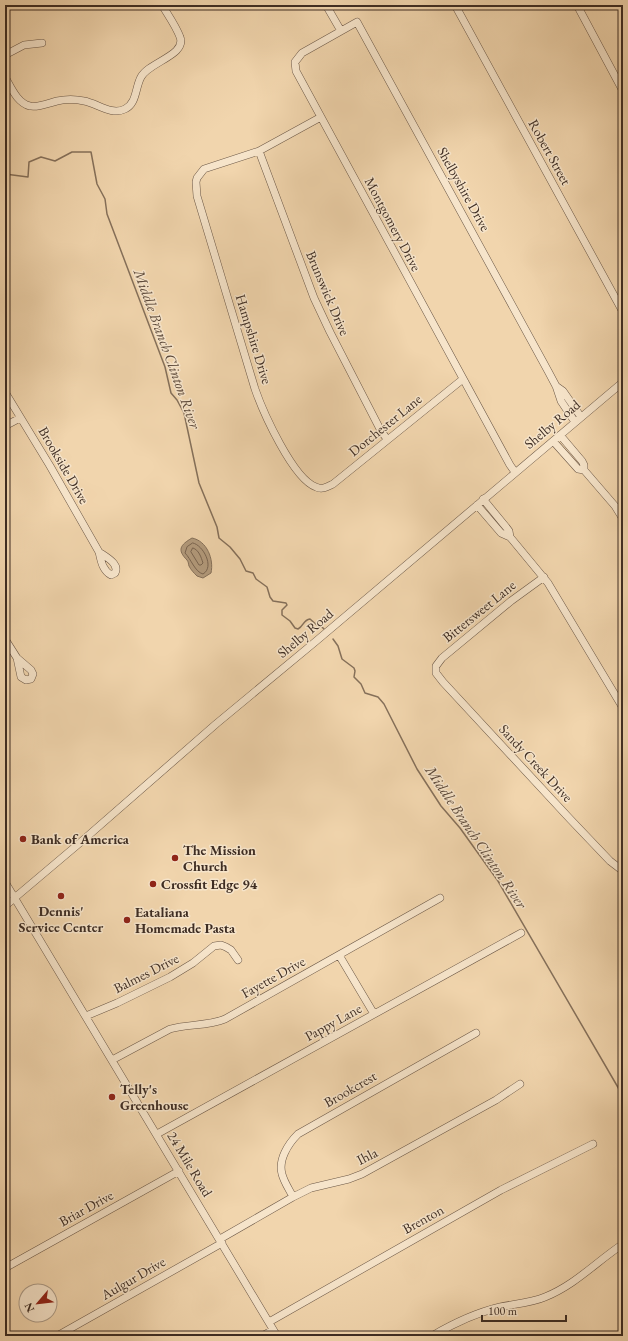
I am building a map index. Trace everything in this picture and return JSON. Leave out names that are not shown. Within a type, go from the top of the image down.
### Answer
[{"type":"street","points":[[5,77],[20,101],[30,106],[72,100],[86,101],[110,111],[125,109],[131,104],[141,76],[152,66],[178,51],[181,46],[181,37],[162,5]]},
{"type":"street","points":[[326,5],[341,31]]},
{"type":"street","name":"Robert Street","points":[[455,5],[623,312]]},
{"type":"street","points":[[577,5],[623,91]]},
{"type":"street","name":"Shelbyshire Drive","points":[[341,31],[357,22],[556,386],[563,391],[578,419]]},
{"type":"street","name":"Montgomery Drive","points":[[341,31],[302,53],[295,62],[296,71],[463,380],[509,464],[515,472]]},
{"type":"street","points":[[5,55],[24,45],[42,43]]},
{"type":"street","points":[[259,151],[321,117]]},
{"type":"street","name":"Hampshire Drive","points":[[259,151],[204,170],[197,178],[197,196],[260,403],[276,436],[297,470],[312,486],[322,488]]},
{"type":"street","name":"Brunswick Drive","points":[[259,151],[316,304],[381,431],[387,439]]},
{"type":"street","name":"Dorchester Lane","points":[[322,488],[333,484],[387,439],[463,380]]},
{"type":"street","name":"Shelby Road","points":[[5,906],[88,837],[233,710],[623,382]]},
{"type":"street","name":"Brookside Drive","points":[[5,392],[50,466],[99,552]]},
{"type":"street","points":[[5,426],[20,418]]},
{"type":"street","points":[[560,435],[582,461],[584,470]]},
{"type":"street","points":[[553,441],[578,468],[584,470],[615,506],[623,519]]},
{"type":"street","points":[[483,499],[506,527],[510,537],[544,577],[623,708]]},
{"type":"street","points":[[615,506],[623,502]]},
{"type":"street","points":[[476,505],[501,533],[510,537]]},
{"type":"street","name":"Bittersweet Lane","points":[[435,669],[442,658],[511,601],[544,577]]},
{"type":"street","points":[[5,639],[17,658]]},
{"type":"street","name":"Sandy Creek Drive","points":[[435,669],[438,677],[570,819],[610,861],[623,870]]},
{"type":"street","name":"24 Mile Road","points":[[5,882],[275,1333]]},
{"type":"street","name":"Fayette Drive","points":[[112,1060],[170,1029],[213,1024],[225,1019],[440,898]]},
{"type":"street","name":"Pappy Lane","points":[[157,1134],[521,933]]},
{"type":"street","name":"Balmes Drive","points":[[86,1016],[117,1003],[170,977],[193,963],[214,946],[221,945],[226,947],[231,950],[238,960]]},
{"type":"street","points":[[340,954],[374,1014]]},
{"type":"street","name":"Brookcrest","points":[[293,1197],[284,1178],[281,1165],[285,1151],[298,1134],[476,1033]]},
{"type":"street","name":"Ihla","points":[[221,1241],[293,1197],[311,1188],[349,1179],[362,1174],[496,1100],[520,1084]]},
{"type":"street","name":"Brenton","points":[[269,1322],[501,1190],[593,1144]]},
{"type":"street","name":"Briar Drive","points":[[5,1268],[179,1171]]},
{"type":"street","name":"Aulgur Drive","points":[[57,1336],[221,1241]]},
{"type":"street","points":[[432,1336],[456,1322],[474,1315],[543,1298],[562,1290],[580,1278],[610,1252],[623,1244]]},
{"type":"street","points":[[262,1336],[275,1333]]},
{"type":"water","points":[[192,538],[202,543],[208,551],[210,557],[212,568],[211,573],[203,578],[197,576],[192,570],[181,550],[183,545]]},
{"type":"waterway","name":"Middle Branch Clinton River","points":[[5,174],[28,177],[29,162],[41,157],[55,161],[72,152],[91,152],[97,184],[105,199],[107,214],[165,367],[171,393],[177,400],[184,413],[199,483],[217,527],[219,538],[230,547],[240,559],[246,571],[253,573],[256,579],[267,587],[273,601],[286,603],[287,605],[282,610],[282,615],[290,621],[295,628],[298,629],[310,619],[324,629]]},
{"type":"waterway","name":"Middle Branch Clinton River","points":[[333,639],[338,646],[342,659],[354,668],[354,677],[361,684],[365,693],[378,697],[384,704],[417,769],[441,806],[460,828],[498,881],[623,1096]]},
{"type":"place","name":"Bank of America","points":[[23,839]]},
{"type":"place","name":"The Mission Church","points":[[175,858]]},
{"type":"place","name":"Crossfit Edge 94","points":[[153,884]]},
{"type":"place","name":"Dennis' Service Center","points":[[61,896]]},
{"type":"place","name":"Eataliana Homemade Pasta","points":[[127,920]]},
{"type":"place","name":"Telly's Greenhouse","points":[[112,1097]]}]
